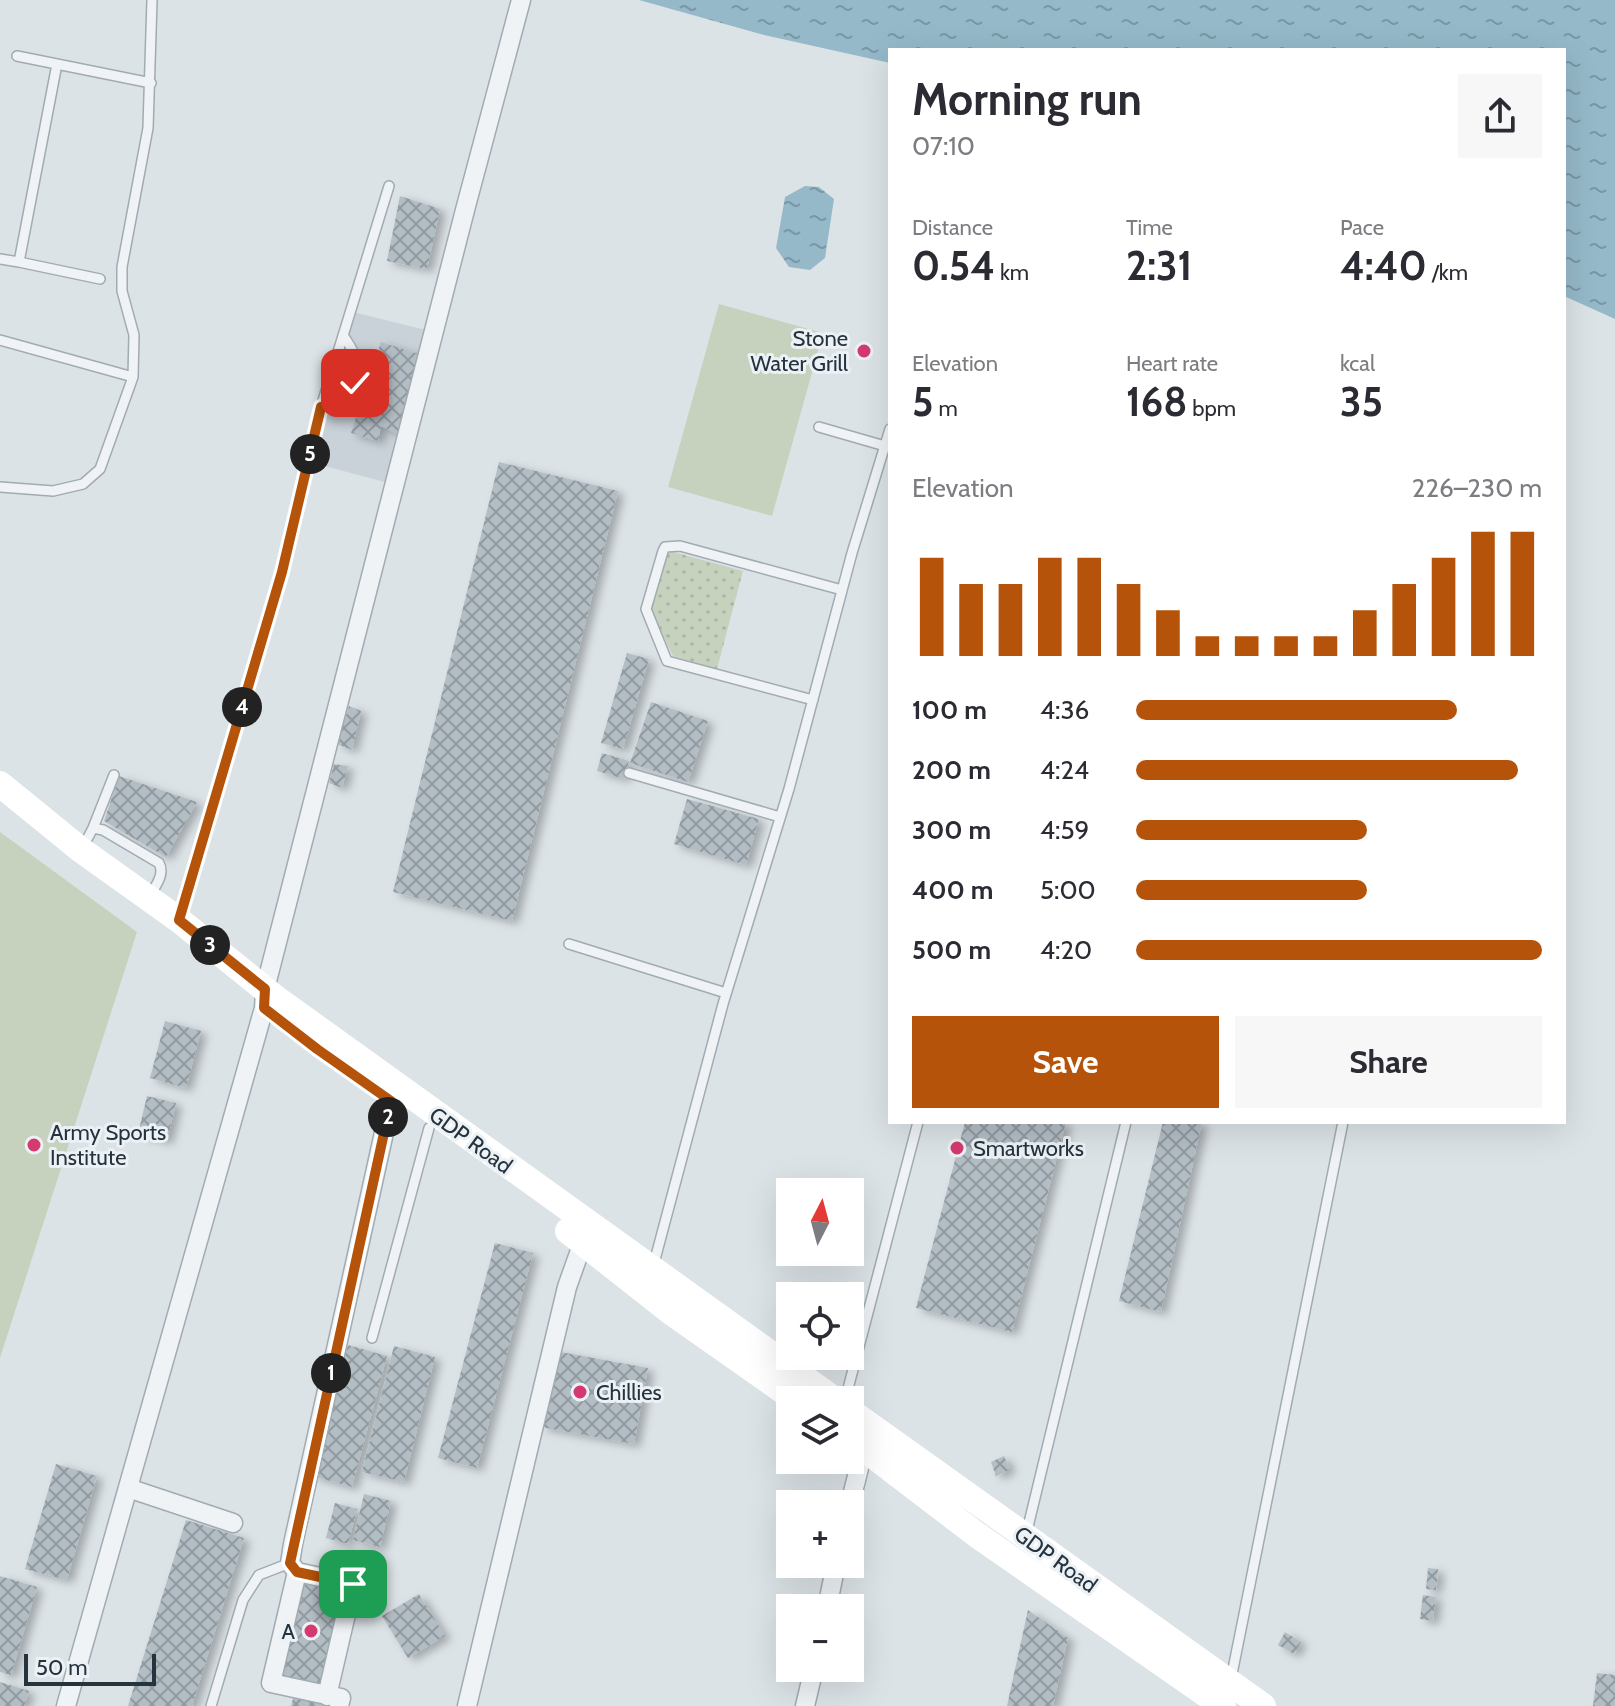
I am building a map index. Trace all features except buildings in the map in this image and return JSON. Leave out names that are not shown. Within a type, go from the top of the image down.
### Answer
[{"type":"main road","name":"GDP Road","points":[[0,784],[87,839],[149,899],[179,920],[264,999],[815,1386]]},
{"type":"main road","points":[[0,806],[264,999],[317,1049],[429,1128],[583,1242],[671,1312],[776,1386]]},
{"type":"main road","name":"GDP Road","points":[[864,1439],[1026,1537],[1227,1695]]},
{"type":"main road","name":"GDP Road","points":[[864,1439],[977,1535],[1227,1695],[1263,1706]]},
{"type":"street","points":[[66,1706],[264,999],[521,0]]},
{"type":"street","points":[[293,1567],[353,1584],[333,1701],[271,1683],[293,1567],[391,1101]]},
{"type":"street","points":[[467,1706],[567,1287],[583,1242]]},
{"type":"street","points":[[128,1488],[233,1523]]},
{"type":"street","points":[[805,1706],[811,1682]]},
{"type":"street","points":[[283,1706],[288,1686]]},
{"type":"lane","points":[[0,487],[53,491],[83,484],[100,469],[133,377],[134,335],[122,291],[122,267],[148,128],[152,0]]},
{"type":"lane","points":[[17,56],[151,83]]},
{"type":"lane","points":[[19,262],[57,64]]},
{"type":"lane","points":[[179,920],[282,572],[321,407],[389,186]]},
{"type":"lane","points":[[0,259],[100,279]]},
{"type":"lane","points":[[321,407],[335,405],[344,399],[355,383],[355,354],[343,335]]},
{"type":"lane","points":[[0,340],[133,377]]},
{"type":"lane","points":[[819,427],[885,446]]},
{"type":"lane","points":[[652,1270],[726,993],[780,817],[852,553],[888,436]]},
{"type":"lane","points":[[813,700],[667,661],[646,609],[663,551],[669,546],[680,546],[842,590]]},
{"type":"lane","points":[[629,773],[780,817]]},
{"type":"lane","points":[[87,839],[114,775]]},
{"type":"lane","points":[[87,839],[110,834],[159,863],[161,874],[149,899]]},
{"type":"lane","points":[[569,944],[726,993]]},
{"type":"lane","points":[[849,1386],[917,1124]]},
{"type":"lane","points":[[1026,1537],[1126,1124]]},
{"type":"lane","points":[[1227,1695],[1343,1124]]},
{"type":"lane","points":[[372,1338],[429,1128]]},
{"type":"lane","points":[[211,1706],[243,1600],[259,1575],[293,1567]]},
{"type":"shaded area","points":[[353,312],[438,333],[404,487],[313,463]]},
{"type":"green space","points":[[719,304],[823,333],[772,516],[668,487]]},
{"type":"green space","points":[[666,550],[743,571],[717,669],[673,656],[650,610]]},
{"type":"green space","name":"Army Sports Institute","points":[[0,832],[137,932],[0,1358]]},
{"type":"water","points":[[639,0],[1615,0],[1615,319],[1566,297],[1566,48],[888,48],[888,63],[764,35]]},
{"type":"water","points":[[805,186],[819,187],[834,199],[825,258],[810,270],[789,267],[776,248],[785,197]]},
{"type":"place","name":"Stone Water Grill","points":[[864,351]]},
{"type":"place","name":"Army Sports Institute","points":[[34,1145]]},
{"type":"place","name":"Smartworks","points":[[957,1148]]},
{"type":"place","name":"Chillies","points":[[580,1392]]},
{"type":"place","name":"A","points":[[311,1631]]},
{"type":"route","points":[[353,1584],[297,1572],[290,1563],[391,1101],[264,1008],[265,989],[179,920],[282,572],[321,407],[335,405],[344,399],[355,383]]}]
